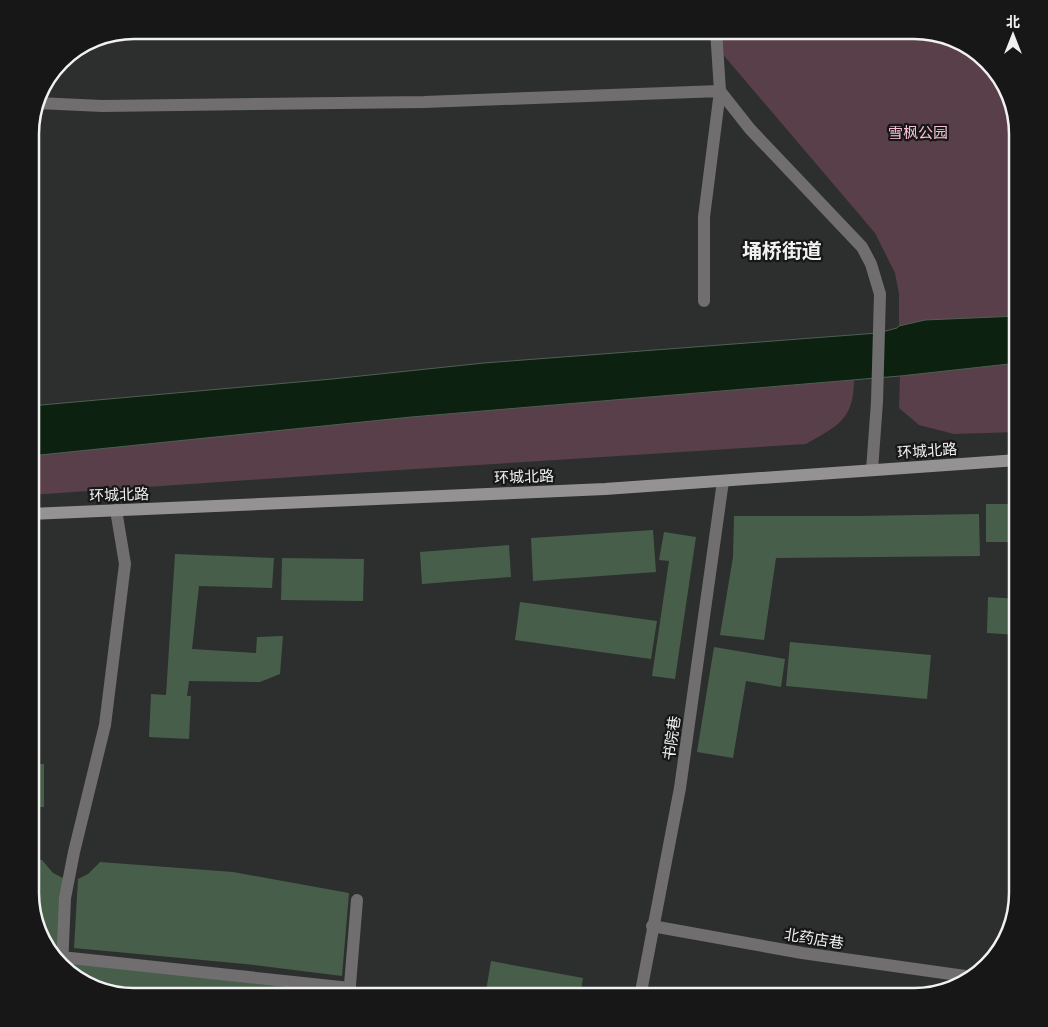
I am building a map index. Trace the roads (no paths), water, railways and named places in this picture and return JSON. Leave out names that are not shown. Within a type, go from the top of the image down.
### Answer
[{"type":"main road","name":"环城北路","points":[[39,514],[596,489],[1009,461]]},
{"type":"street","points":[[704,301],[704,217],[720,91],[717,39]]},
{"type":"street","points":[[44,103],[102,106],[424,102],[720,91]]},
{"type":"street","points":[[720,91],[750,129],[862,247],[871,264],[880,294],[877,402],[872,470]]},
{"type":"street","name":"书院巷","points":[[642,988],[680,788],[723,481]]},
{"type":"street","points":[[60,953],[65,898],[74,852],[104,726],[124,564],[116,510]]},
{"type":"street","points":[[349,988],[357,900]]},
{"type":"street","name":"北药店巷","points":[[652,926],[802,954],[962,976]]},
{"type":"street","points":[[66,960],[314,988]]},
{"type":"district","name":"埇桥街道","points":[[782,250]]},
{"type":"park label","name":"雪枫公园","points":[[918,132]]}]
